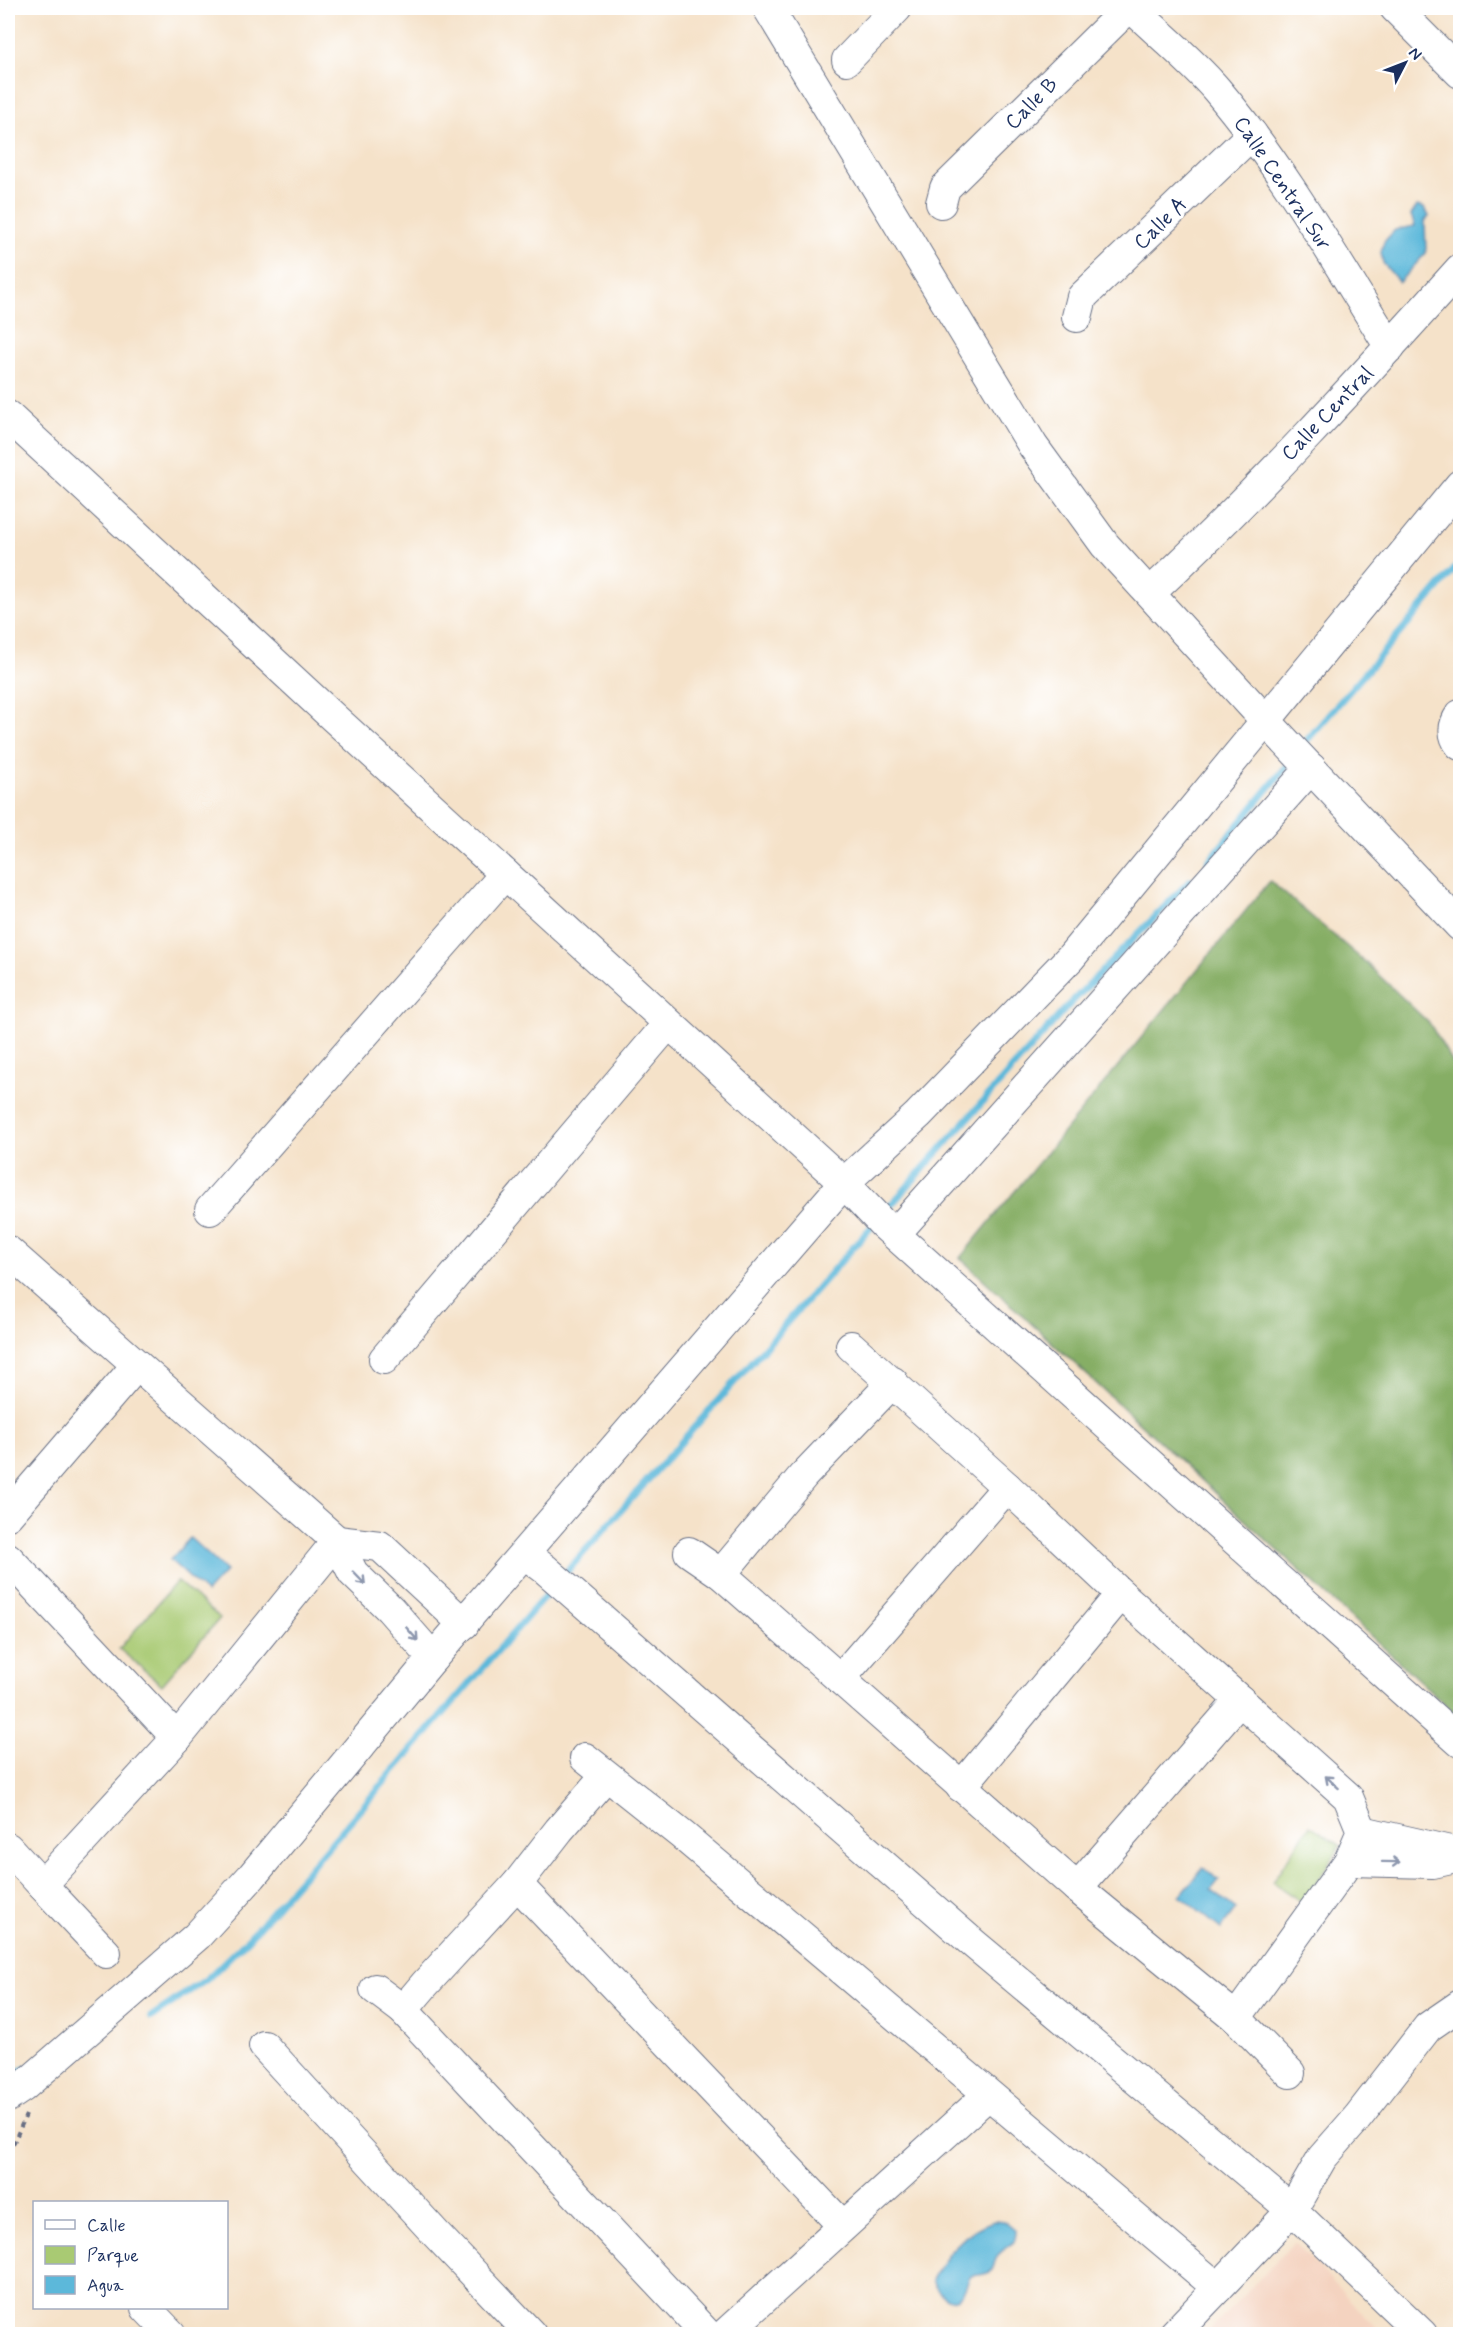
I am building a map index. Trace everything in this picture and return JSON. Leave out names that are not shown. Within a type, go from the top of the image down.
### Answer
[{"type":"street","points":[[768,8],[1033,446],[1105,545],[1266,721],[1457,915]]},
{"type":"street","points":[[847,60],[897,8]]},
{"type":"street","name":"Calle Central Sur","points":[[1130,8],[1215,88],[1252,134],[1277,167],[1390,347]]},
{"type":"street","name":"Calle B","points":[[941,204],[945,188],[1130,8]]},
{"type":"street","points":[[1395,8],[1461,73]]},
{"type":"street","name":"Calle A","points":[[1077,317],[1082,297],[1252,134]]},
{"type":"street","name":"Calle Central","points":[[1150,593],[1191,555],[1390,347],[1461,269]]},
{"type":"street","points":[[8,416],[844,1184],[881,1221],[1461,1742]]},
{"type":"street","points":[[8,2097],[32,2079],[196,1936],[252,1876],[433,1658],[464,1624],[535,1562],[844,1184],[918,1114],[1071,957],[1461,485]]},
{"type":"street","points":[[1461,715],[1454,726],[1455,739],[1461,745]]},
{"type":"street","points":[[881,1221],[1311,768]]},
{"type":"street","points":[[210,1210],[505,874]]},
{"type":"street","points":[[384,1359],[668,1024]]},
{"type":"street","points":[[8,1251],[337,1541],[352,1573],[390,1609],[433,1658]]},
{"type":"street","points":[[851,1346],[1121,1594],[1348,1797],[1362,1831],[1349,1862],[1236,2018]]},
{"type":"street","points":[[8,1515],[137,1365]]},
{"type":"street","points":[[721,1574],[804,1476],[893,1383]]},
{"type":"street","points":[[840,1679],[1007,1487]]},
{"type":"street","points":[[337,1541],[380,1546],[464,1624]]},
{"type":"street","points":[[42,1885],[177,1738],[337,1541]]},
{"type":"street","points":[[689,1552],[721,1574],[1077,1888],[1236,2018],[1290,2073]]},
{"type":"street","points":[[8,1558],[177,1738]]},
{"type":"street","points":[[535,1562],[974,1944],[1292,2210],[1422,2334]]},
{"type":"street","points":[[962,1787],[1121,1594]]},
{"type":"street","points":[[1077,1888],[1240,1700]]},
{"type":"street","points":[[403,2010],[424,1984],[518,1884],[559,1830],[595,1767],[682,1835],[1218,2288]]},
{"type":"street","points":[[1362,1831],[1461,1855]]},
{"type":"street","points":[[8,1848],[106,1953]]},
{"type":"street","points":[[1349,1862],[1433,1863],[1461,1855]]},
{"type":"street","points":[[518,1884],[843,2226]]},
{"type":"street","points":[[375,1989],[403,2010],[707,2334]]},
{"type":"street","points":[[1174,2334],[1292,2210],[1322,2158],[1358,2117],[1428,2027],[1461,2005]]},
{"type":"street","points":[[264,2046],[531,2334]]},
{"type":"street","points":[[726,2334],[988,2095]]},
{"type":"street","points":[[148,2309],[171,2334]]},
{"type":"shaded area","points":[[1295,2242],[1382,2334],[1206,2334]]},
{"type":"green space","points":[[1270,881],[1364,961],[1430,1024],[1460,1075],[1460,1718],[960,1258]]},
{"type":"green space","points":[[177,1581],[220,1618],[162,1685],[119,1649]]},
{"type":"green space","points":[[1310,1825],[1341,1846],[1303,1903],[1272,1882]]},
{"type":"water","points":[[1417,206],[1424,208],[1429,216],[1425,221],[1426,253],[1399,282],[1383,263],[1381,252],[1384,242],[1395,230],[1415,226],[1411,215]]},
{"type":"water","points":[[190,1538],[226,1571],[206,1593],[170,1560]]},
{"type":"water","points":[[1203,1867],[1219,1880],[1211,1890],[1236,1909],[1221,1929],[1180,1896]]},
{"type":"water","points":[[994,2221],[1006,2222],[1016,2230],[1013,2243],[998,2255],[990,2272],[971,2276],[958,2298],[949,2299],[944,2296],[932,2280],[943,2261],[957,2244],[975,2230]]},
{"type":"waterway","points":[[1308,739],[1460,563]]},
{"type":"waterway","points":[[1208,862],[1286,767]]},
{"type":"waterway","points":[[883,1214],[1067,1007],[1190,881]]},
{"type":"waterway","points":[[563,1576],[873,1225]]},
{"type":"waterway","points":[[151,2017],[207,1979],[248,1939],[553,1587]]},
{"type":"waterway","points":[[8,2074],[25,2069]]}]
